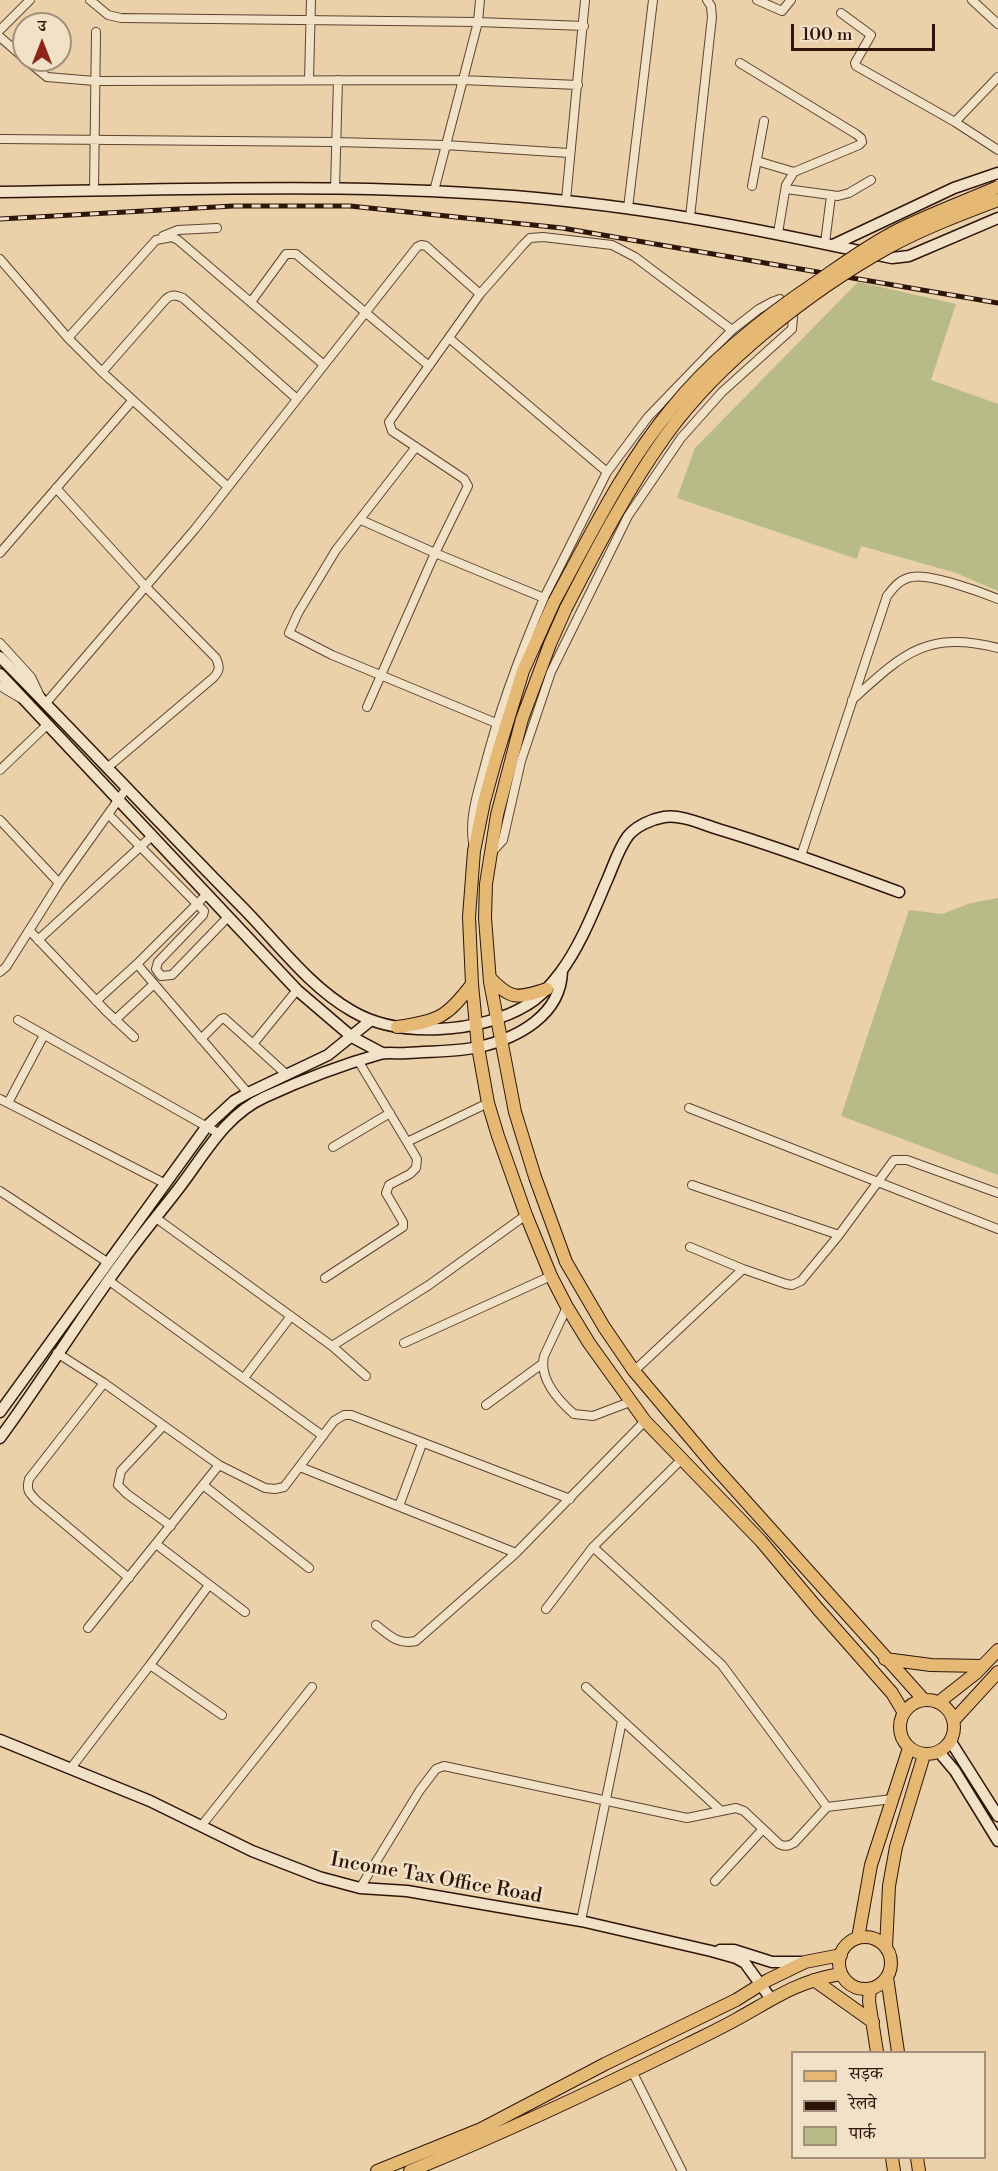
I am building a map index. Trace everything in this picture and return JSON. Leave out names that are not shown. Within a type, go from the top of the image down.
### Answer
[{"type":"main road","points":[[829,244],[954,188],[998,172]]},
{"type":"main road","points":[[904,1713],[892,1693],[761,1540],[645,1422],[567,1307],[551,1276],[526,1215],[488,1102],[478,1047],[469,917],[474,851],[489,782],[523,671],[549,600],[642,448],[672,408],[736,342],[773,312],[874,243],[931,214],[998,187]]},
{"type":"main road","points":[[0,192],[335,188],[434,191],[566,200],[778,233],[892,258],[909,256],[998,218]]},
{"type":"main road","points":[[924,1700],[714,1466],[634,1371],[566,1262],[515,1112],[490,978],[485,918],[486,884],[506,778],[522,719],[550,644],[604,535],[667,435],[704,390],[729,365],[788,316],[857,267],[889,247],[998,200]]},
{"type":"main road","points":[[0,657],[281,950],[334,1000],[370,1021],[397,1027],[429,1029],[477,1025],[525,1007],[547,989],[562,970],[588,925],[629,835],[643,824],[666,816],[686,819],[801,856],[898,892]]},
{"type":"main road","points":[[0,674],[297,990],[352,1037],[382,1053]]},
{"type":"main road","points":[[0,1412],[86,1302],[108,1280],[218,1133],[248,1107],[263,1098],[382,1053],[402,1054],[478,1047],[521,1031],[547,1012],[556,999],[562,985],[562,970]]},
{"type":"main road","points":[[490,978],[503,992],[515,997],[547,989]]},
{"type":"main road","points":[[397,1027],[423,1024],[443,1015],[454,1007],[472,984]]},
{"type":"main road","points":[[0,1438],[57,1353],[107,1262],[207,1126],[234,1101],[328,1055],[370,1021]]},
{"type":"main road","points":[[939,1702],[983,1666],[998,1650]]},
{"type":"main road","points":[[885,1659],[932,1665],[983,1666]]},
{"type":"main road","points":[[954,1720],[998,1672]]},
{"type":"main road","points":[[924,1700],[939,1702],[951,1713],[954,1720],[954,1735],[951,1742],[939,1752],[924,1755],[909,1748],[901,1735],[901,1720],[904,1713],[916,1702],[924,1700]]},
{"type":"main road","name":"Income Tax Office Road","points":[[0,1740],[202,1825],[252,1851],[319,1877],[360,1888],[407,1891],[581,1921],[711,1951]]},
{"type":"main road","points":[[951,1742],[959,1759],[998,1816]]},
{"type":"main road","points":[[858,1938],[872,1865],[909,1748]]},
{"type":"main road","points":[[939,1752],[955,1771],[998,1841]]},
{"type":"main road","points":[[898,2051],[887,1977],[891,1965],[886,1948],[889,1886],[896,1847],[924,1755]]},
{"type":"main road","points":[[840,1974],[841,1955],[848,1944],[858,1938],[871,1938],[886,1948]]},
{"type":"main road","points":[[711,1951],[734,1950],[772,1962],[805,1962],[841,1955]]},
{"type":"main road","points":[[711,1951],[745,1963],[771,1999]]},
{"type":"main road","points":[[377,2171],[481,2129],[605,2064],[736,2000],[805,1962]]},
{"type":"main road","points":[[840,1974],[855,1987],[870,1989],[887,1977]]},
{"type":"main road","points":[[410,2171],[482,2142],[632,2072],[736,2020],[802,1983],[840,1974]]},
{"type":"main road","points":[[813,1980],[873,2022]]},
{"type":"main road","points":[[870,1989],[869,2001],[877,2051]]},
{"type":"street","points":[[0,30],[30,0]]},
{"type":"street","points":[[90,0],[113,17],[478,21],[584,26]]},
{"type":"street","points":[[309,80],[311,0]]},
{"type":"street","points":[[434,191],[478,21],[480,0]]},
{"type":"street","points":[[566,200],[585,0]]},
{"type":"street","points":[[628,208],[652,0]]},
{"type":"street","points":[[690,218],[712,17],[711,6],[707,0]]},
{"type":"street","points":[[758,0],[782,11],[791,0]]},
{"type":"street","points":[[972,0],[998,24]]},
{"type":"street","points":[[841,13],[871,35],[855,63],[856,66],[955,122],[998,150]]},
{"type":"street","points":[[94,191],[96,32]]},
{"type":"street","points":[[0,36],[12,47]]},
{"type":"street","points":[[740,63],[861,138],[862,142],[794,172],[789,177],[778,233]]},
{"type":"street","points":[[41,72],[47,77],[95,81],[462,80],[578,85]]},
{"type":"street","points":[[955,122],[998,77]]},
{"type":"street","points":[[335,188],[338,80]]},
{"type":"street","points":[[752,186],[764,121]]},
{"type":"street","points":[[0,140],[337,142],[445,145],[569,153]]},
{"type":"street","points":[[757,160],[794,172]]},
{"type":"street","points":[[786,189],[838,196],[849,193],[871,180]]},
{"type":"street","points":[[829,244],[831,196]]},
{"type":"street","points":[[68,338],[156,240],[178,230],[217,228]]},
{"type":"street","points":[[162,237],[178,240],[324,364]]},
{"type":"street","points":[[367,708],[435,553],[468,486],[464,479],[392,431],[389,422],[480,294],[530,238],[543,237],[604,243],[619,248],[732,330]]},
{"type":"street","points":[[0,643],[31,676],[43,700],[195,529],[417,247],[426,246],[480,294]]},
{"type":"street","points":[[250,302],[286,254],[291,252],[429,366]]},
{"type":"street","points":[[0,259],[68,338],[132,401],[228,487]]},
{"type":"street","points":[[102,372],[166,299],[177,295],[297,399]]},
{"type":"street","points":[[474,851],[471,833],[474,805],[496,723],[607,472],[648,417],[732,330],[759,309],[780,299],[793,317],[792,329],[722,392],[681,438],[628,516],[551,672],[521,762],[503,840],[490,854]]},
{"type":"street","points":[[449,338],[607,472]]},
{"type":"street","points":[[695,368],[705,364],[718,366],[724,378],[722,392]]},
{"type":"street","points":[[0,553],[132,401]]},
{"type":"street","points":[[417,447],[330,560],[288,633],[332,655],[496,723]]},
{"type":"street","points":[[56,488],[145,586],[216,658],[220,665],[219,672],[107,768]]},
{"type":"street","points":[[361,520],[549,600]]},
{"type":"street","points":[[801,856],[887,596],[901,580],[920,576],[968,588],[998,599]]},
{"type":"street","points":[[851,701],[894,662],[929,645],[952,641],[998,648]]},
{"type":"street","points":[[0,686],[22,699]]},
{"type":"street","points":[[0,770],[47,725]]},
{"type":"street","points":[[0,972],[6,967],[59,883],[126,789]]},
{"type":"street","points":[[109,814],[203,909],[203,915],[158,962],[156,969],[161,976],[172,975],[228,917]]},
{"type":"street","points":[[0,820],[59,883]]},
{"type":"street","points":[[38,940],[152,836]]},
{"type":"street","points":[[96,1001],[137,964],[207,894]]},
{"type":"street","points":[[29,930],[96,1001],[134,1037]]},
{"type":"street","points":[[137,964],[248,1093]]},
{"type":"street","points":[[115,1020],[154,984]]},
{"type":"street","points":[[253,1044],[297,990]]},
{"type":"street","points":[[201,1039],[220,1019],[224,1018],[287,1075]]},
{"type":"street","points":[[18,1020],[218,1133]]},
{"type":"street","points":[[44,1035],[4,1101],[166,1184]]},
{"type":"street","points":[[325,1278],[403,1227],[403,1222],[386,1193],[387,1188],[416,1168],[417,1159],[359,1062]]},
{"type":"street","points":[[407,1142],[488,1102]]},
{"type":"street","points":[[689,1108],[998,1229]]},
{"type":"street","points":[[333,1147],[390,1113]]},
{"type":"street","points":[[690,1247],[786,1284],[797,1283],[838,1235],[894,1160],[900,1159],[998,1193]]},
{"type":"street","points":[[692,1185],[838,1235]]},
{"type":"street","points":[[0,1191],[107,1262]]},
{"type":"street","points":[[332,1346],[429,1285],[526,1215]]},
{"type":"street","points":[[156,1218],[332,1346],[366,1376]]},
{"type":"street","points":[[634,1371],[743,1269]]},
{"type":"street","points":[[404,1343],[551,1276]]},
{"type":"street","points":[[108,1280],[323,1436]]},
{"type":"street","points":[[486,1404],[542,1364],[567,1307]]},
{"type":"street","points":[[244,1378],[291,1316]]},
{"type":"street","points":[[57,1353],[104,1383],[219,1465],[265,1488],[284,1487],[339,1417],[351,1415],[570,1499]]},
{"type":"street","points":[[542,1364],[545,1380],[574,1414],[592,1416],[630,1402]]},
{"type":"street","points":[[104,1383],[30,1479],[27,1487],[29,1493],[37,1501],[129,1578]]},
{"type":"street","points":[[376,1625],[398,1642],[416,1641],[516,1553],[645,1422]]},
{"type":"street","points":[[163,1426],[121,1471],[118,1485],[171,1526]]},
{"type":"street","points":[[399,1506],[422,1444]]},
{"type":"street","points":[[546,1609],[593,1547],[682,1460]]},
{"type":"street","points":[[88,1628],[219,1465]]},
{"type":"street","points":[[300,1467],[516,1553]]},
{"type":"street","points":[[203,1485],[309,1568]]},
{"type":"street","points":[[156,1544],[245,1612]]},
{"type":"street","points":[[593,1547],[722,1665],[827,1807]]},
{"type":"street","points":[[71,1768],[209,1585]]},
{"type":"street","points":[[150,1665],[222,1715]]},
{"type":"street","points":[[586,1687],[720,1810]]},
{"type":"street","points":[[202,1825],[312,1688]]},
{"type":"street","points":[[581,1921],[622,1721]]},
{"type":"street","points":[[360,1888],[420,1790],[436,1769],[450,1766],[687,1818],[731,1807],[740,1809],[779,1844],[789,1846],[827,1807],[892,1799]]},
{"type":"street","points":[[715,1881],[762,1829]]},
{"type":"street","points":[[632,2072],[682,2171]]},
{"type":"green space","points":[[858,282],[956,304],[931,380],[998,404],[998,591],[956,573],[861,546],[857,559],[677,498],[695,448]]},
{"type":"green space","points":[[998,898],[998,1175],[841,1116],[909,910],[942,914],[971,903]]},
{"type":"railway","points":[[0,219],[233,206],[350,206],[562,228],[998,303]]}]
